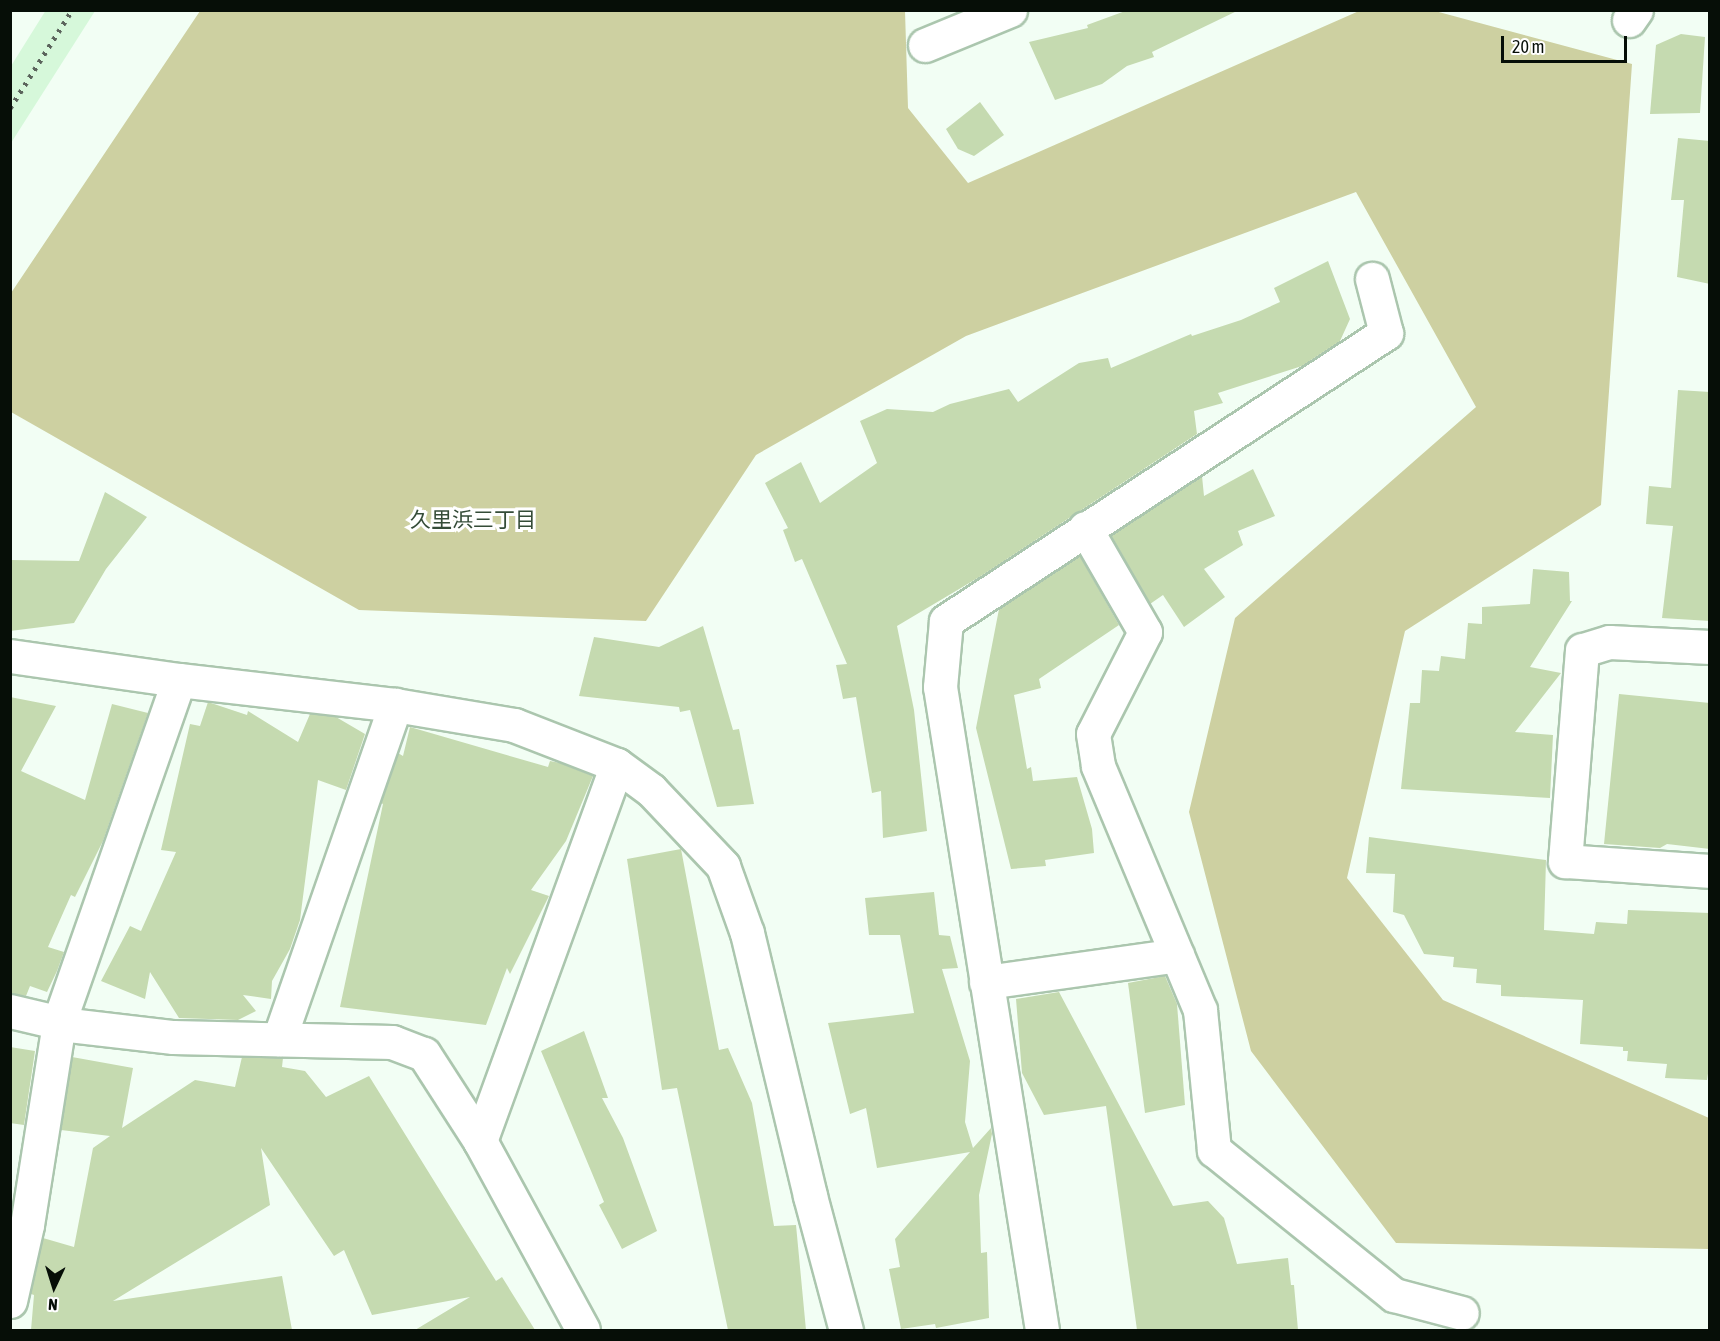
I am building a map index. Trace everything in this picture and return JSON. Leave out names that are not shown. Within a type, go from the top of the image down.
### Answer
[{"type":"street","points":[[925,45],[1010,10]]},
{"type":"street","points":[[1042,1330],[940,687],[946,621],[1386,333],[1372,279]]},
{"type":"street","points":[[1085,528],[1145,632],[1093,735],[1098,766],[1200,1010],[1214,1150],[1394,1295],[1462,1312]]},
{"type":"street","points":[[1710,647],[1609,642],[1582,650],[1565,861],[1710,871]]},
{"type":"street","points":[[10,656],[179,680],[395,705],[514,725],[617,765],[651,790],[723,866],[747,933],[810,1196],[846,1330]]},
{"type":"street","points":[[10,1301],[27,1226],[59,1022],[179,680]]},
{"type":"street","points":[[279,1039],[395,705]]},
{"type":"street","points":[[480,1141],[617,765]]},
{"type":"street","points":[[986,982],[1177,955]]},
{"type":"street","points":[[10,1011],[59,1022],[173,1037],[392,1042],[424,1054],[480,1141],[583,1330]]},
{"type":"shaded area","points":[[46,10],[95,11],[11,143],[11,66]]},
{"type":"shaded area","points":[[200,11],[905,11],[908,108],[968,183],[1359,11],[1435,11],[1632,64],[1601,505],[1405,631],[1347,878],[1443,1000],[1709,1118],[1709,1249],[1396,1243],[1251,1051],[1189,812],[1235,618],[1476,407],[1356,192],[966,336],[756,455],[646,621],[359,610],[11,412],[11,293]]},
{"type":"building","points":[[1128,10],[1239,10],[1152,52],[1154,57],[1127,66],[1102,84],[1055,100],[1029,42],[1088,28],[1087,25]]},
{"type":"building","points":[[1681,34],[1705,37],[1700,113],[1650,114],[1656,45]]},
{"type":"building","points":[[980,102],[1004,135],[974,156],[958,149],[946,129]]},
{"type":"building","points":[[1678,138],[1710,141],[1710,284],[1677,277],[1684,200],[1671,200]]},
{"type":"building","points":[[1328,261],[1350,319],[1340,341],[1302,366],[1218,393],[1223,403],[1194,411],[1197,434],[981,576],[897,626],[914,710],[927,831],[883,838],[881,791],[872,793],[856,697],[843,699],[836,665],[847,664],[802,559],[795,562],[783,530],[788,528],[765,483],[801,462],[820,503],[877,463],[860,421],[887,409],[933,412],[950,404],[1009,389],[1018,402],[1079,363],[1108,358],[1111,368],[1191,334],[1192,336],[1241,320],[1280,302],[1274,288]]},
{"type":"building","points":[[1678,390],[1710,392],[1710,621],[1662,618],[1673,526],[1646,524],[1649,486],[1671,488]]},
{"type":"building","points":[[1253,469],[1275,516],[1238,531],[1243,545],[1204,569],[1225,597],[1184,627],[1163,595],[1150,604],[1111,535],[1202,476],[1204,496]]},
{"type":"building","points":[[105,492],[147,517],[106,569],[74,623],[10,631],[10,560],[79,561]]},
{"type":"building","points":[[1080,556],[1119,625],[1039,679],[1041,688],[1014,695],[1027,769],[1031,767],[1033,781],[1077,777],[1092,829],[1094,853],[1045,860],[1046,866],[1011,869],[976,728],[999,609]]},
{"type":"building","points":[[1533,569],[1569,572],[1570,601],[1572,601],[1530,667],[1561,673],[1515,732],[1553,735],[1550,798],[1401,789],[1410,703],[1420,703],[1422,670],[1439,671],[1441,656],[1465,659],[1468,623],[1482,624],[1482,607],[1530,604]]},
{"type":"building","points":[[703,626],[733,730],[739,729],[754,804],[717,807],[690,710],[680,712],[679,707],[579,696],[594,637],[659,647]]},
{"type":"building","points":[[1619,694],[1710,703],[1710,849],[1667,844],[1660,848],[1604,844]]},
{"type":"building","points":[[10,697],[56,706],[21,771],[85,800],[112,704],[148,713],[103,841],[75,897],[71,895],[48,947],[64,952],[57,971],[47,992],[30,986],[26,996],[10,993]]},
{"type":"building","points":[[208,702],[247,715],[248,711],[298,742],[310,714],[336,717],[365,734],[346,790],[318,780],[300,920],[290,949],[272,981],[271,999],[243,995],[256,1011],[238,1020],[179,1018],[150,972],[145,999],[101,981],[130,926],[141,931],[176,852],[161,850],[190,724],[200,726]]},
{"type":"building","points":[[410,727],[548,767],[550,761],[560,763],[593,776],[566,841],[531,890],[549,896],[510,974],[507,968],[486,1025],[340,1007],[383,804],[381,803],[398,753],[403,756]]},
{"type":"building","points":[[1369,837],[1546,860],[1544,930],[1594,934],[1596,922],[1627,924],[1628,910],[1710,913],[1710,1060],[1707,1080],[1665,1078],[1667,1064],[1627,1061],[1628,1051],[1623,1051],[1623,1047],[1580,1044],[1583,1000],[1501,996],[1501,985],[1476,983],[1477,969],[1453,967],[1454,957],[1424,954],[1404,915],[1393,912],[1395,874],[1366,873]]},
{"type":"building","points":[[681,849],[719,1050],[728,1048],[752,1103],[774,1226],[796,1225],[806,1330],[728,1330],[677,1088],[662,1090],[627,859]]},
{"type":"building","points":[[934,892],[939,935],[950,936],[958,968],[942,969],[970,1061],[965,1122],[973,1148],[991,1128],[992,1134],[979,1195],[981,1253],[987,1252],[989,1318],[936,1328],[935,1324],[901,1329],[889,1269],[900,1267],[895,1239],[970,1152],[877,1168],[866,1108],[850,1114],[828,1023],[914,1013],[900,935],[869,935],[865,898]]},
{"type":"building","points":[[1165,976],[1177,1004],[1185,1105],[1145,1113],[1128,983]]},
{"type":"building","points":[[1059,992],[1173,1206],[1208,1201],[1224,1218],[1237,1264],[1288,1258],[1291,1285],[1294,1285],[1298,1330],[1137,1330],[1106,1106],[1044,1115],[1022,1073],[1016,999]]},
{"type":"building","points":[[584,1031],[608,1098],[602,1098],[623,1138],[657,1231],[622,1249],[599,1205],[604,1202],[541,1051]]},
{"type":"building","points":[[10,1047],[35,1051],[24,1125],[10,1123]]},
{"type":"building","points":[[72,1057],[133,1068],[122,1128],[195,1080],[235,1087],[242,1057],[283,1058],[282,1067],[305,1071],[326,1097],[369,1076],[496,1281],[502,1277],[535,1330],[415,1330],[470,1297],[372,1315],[344,1250],[334,1256],[261,1148],[270,1205],[113,1301],[282,1276],[292,1330],[31,1330],[34,1295],[31,1294],[43,1238],[74,1247],[93,1148],[110,1136],[61,1130]]},
{"type":"railway","points":[[10,108],[72,10]]},
{"type":"district","name":"久里浜三丁目","points":[[473,519]]}]
